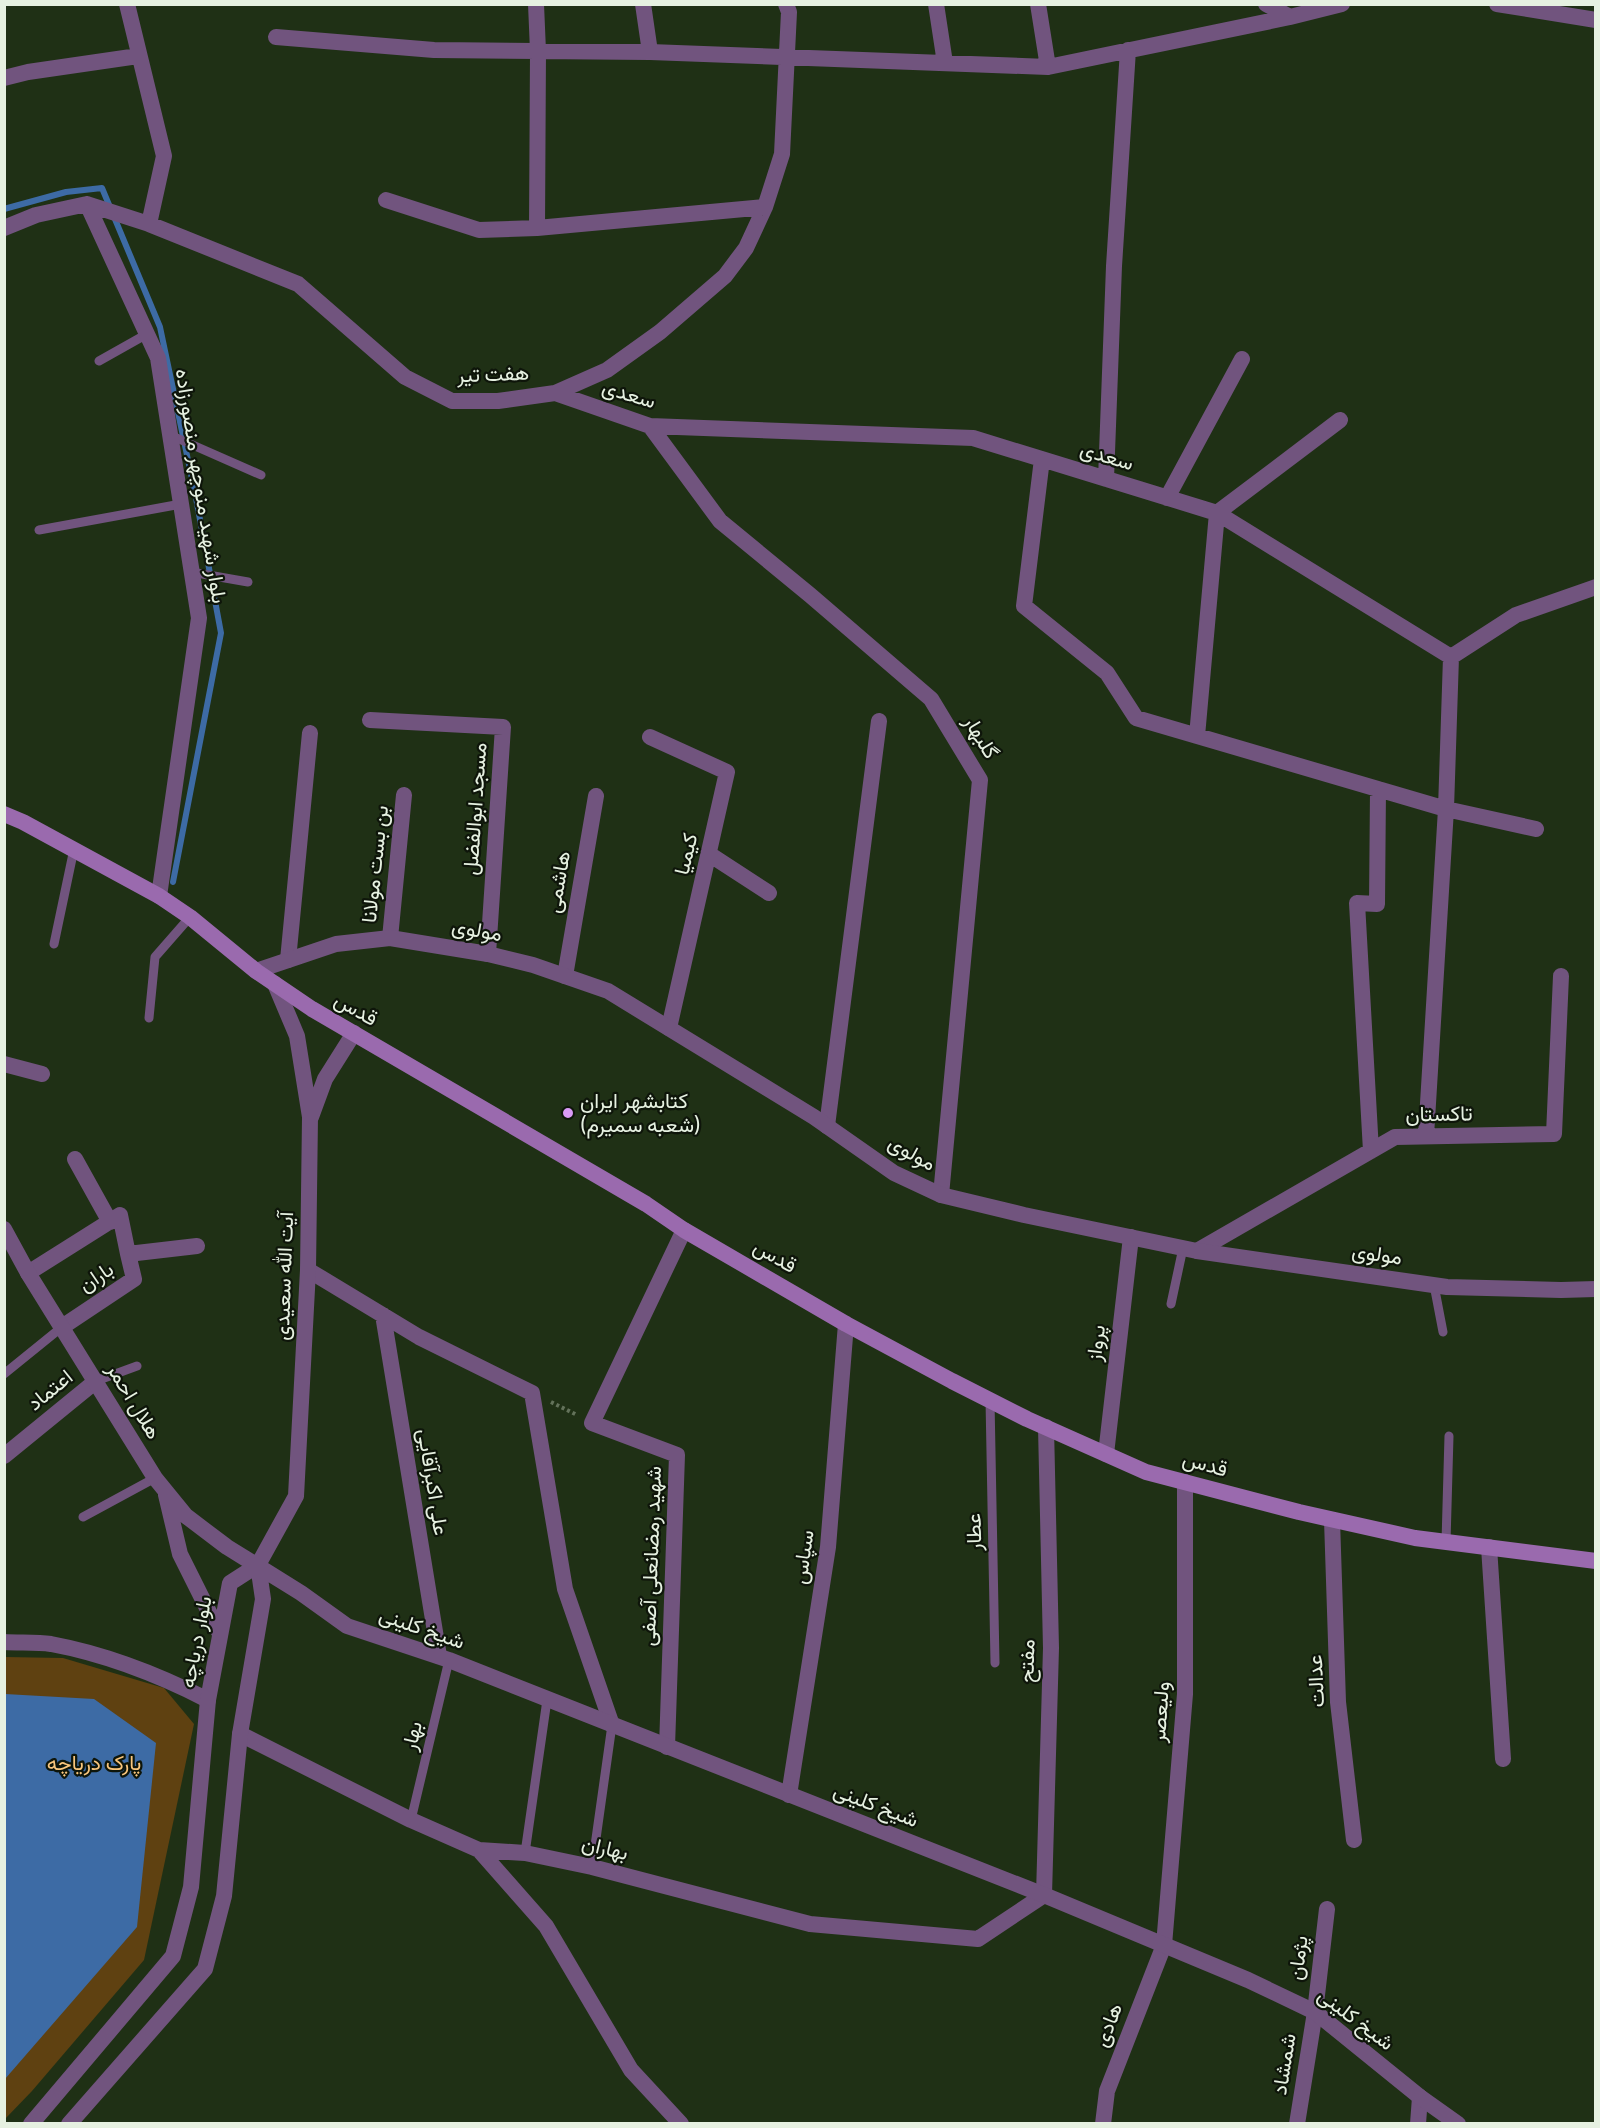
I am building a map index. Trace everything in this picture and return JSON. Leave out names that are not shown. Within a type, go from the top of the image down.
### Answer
[{"type":"main road","name":"قدس","points":[[4,814],[23,822],[159,896],[190,917],[256,971],[312,1009],[646,1204],[684,1230],[846,1324],[1046,1427],[1146,1472],[1332,1520],[1415,1538],[1596,1561]]},
{"type":"street","points":[[127,4],[164,156],[149,224]]},
{"type":"street","points":[[536,4],[537,228]]},
{"type":"street","points":[[643,4],[650,52]]},
{"type":"street","points":[[936,4],[945,63]]},
{"type":"street","points":[[1038,4],[1048,67]]},
{"type":"street","points":[[1266,4],[1290,17]]},
{"type":"street","points":[[276,37],[434,50],[650,52],[1048,67],[1290,17],[1342,4]]},
{"type":"street","points":[[1497,4],[1596,20]]},
{"type":"street","name":"هفت تیر","points":[[4,228],[36,215],[95,207],[149,224],[298,285],[405,377],[452,401],[498,401],[555,393],[607,370],[660,332],[725,276],[746,249],[765,207],[782,154],[788,8]]},
{"type":"street","points":[[1106,479],[1114,266],[1128,50]]},
{"type":"street","points":[[4,78],[28,72],[138,56]]},
{"type":"street","points":[[386,200],[479,230],[537,228],[765,207]]},
{"type":"street","name":"بلوار شهید منوچهر منصورزاده","points":[[95,207],[158,358],[173,436],[181,504],[197,573],[199,618],[159,896]]},
{"type":"street","points":[[1167,498],[1242,359]]},
{"type":"street","name":"سعدی","points":[[555,393],[650,426],[973,438],[1217,513],[1451,657]]},
{"type":"street","points":[[1197,736],[1217,513],[1340,420]]},
{"type":"street","name":"گلبهار","points":[[650,426],[720,521],[931,699],[980,780],[941,1195]]},
{"type":"street","points":[[1042,459],[1024,606],[1107,673],[1136,718],[1446,809],[1536,829]]},
{"type":"street","points":[[1426,1136],[1446,809],[1451,657],[1516,615],[1596,587]]},
{"type":"street","name":"مسجد ابوالفضل","points":[[370,720],[503,727],[488,954]]},
{"type":"street","points":[[827,1126],[879,721]]},
{"type":"street","points":[[288,960],[310,733]]},
{"type":"street","name":"کیمیا","points":[[650,737],[727,772],[669,1028]]},
{"type":"street","points":[[1371,1151],[1357,903],[1377,904],[1378,789]]},
{"type":"street","name":"بن بست مولانا","points":[[390,938],[404,795]]},
{"type":"street","name":"هاشمی","points":[[565,976],[596,796]]},
{"type":"street","points":[[709,854],[769,892]]},
{"type":"street","name":"مولوی","points":[[256,971],[336,944],[390,938],[488,954],[533,965],[608,991],[827,1126],[894,1173],[941,1195],[1024,1215],[1190,1249],[1434,1285],[1561,1290],[1596,1289]]},
{"type":"street","name":"تاکستان","points":[[1190,1249],[1395,1137],[1554,1134],[1561,976]]},
{"type":"street","name":"آیت الله سعیدی","points":[[258,1565],[296,1496],[308,1270],[310,1118],[297,1036],[275,984]]},
{"type":"street","points":[[310,1118],[325,1079],[354,1033]]},
{"type":"street","points":[[4,1064],[42,1074]]},
{"type":"street","points":[[75,1159],[110,1222]]},
{"type":"street","points":[[28,1273],[120,1215],[128,1254],[197,1246]]},
{"type":"street","name":"هلال احمر","points":[[4,1229],[28,1273],[160,1485],[186,1516],[227,1547],[258,1565]]},
{"type":"street","points":[[592,1423],[684,1230]]},
{"type":"street","name":"پرواز","points":[[1106,1454],[1131,1237]]},
{"type":"street","name":"باران","points":[[62,1327],[134,1279],[128,1254]]},
{"type":"street","points":[[308,1270],[419,1337],[532,1393],[565,1589],[612,1725]]},
{"type":"street","name":"علی اکبرآقایی","points":[[383,1315],[444,1658]]},
{"type":"street","name":"سپاس","points":[[789,1795],[828,1547],[846,1324]]},
{"type":"street","name":"اعتماد","points":[[4,1456],[96,1381]]},
{"type":"street","name":"شهید رمضانعلی آصفی","points":[[592,1423],[677,1455],[668,1747]]},
{"type":"street","name":"مفتح","points":[[1044,1895],[1051,1648],[1046,1427]]},
{"type":"street","name":"ولیعصر","points":[[1164,1945],[1185,1694],[1185,1482]]},
{"type":"street","points":[[160,1485],[180,1554],[220,1634]]},
{"type":"street","name":"عدالت","points":[[1332,1520],[1338,1702],[1354,1840]]},
{"type":"street","points":[[1489,1547],[1503,1759]]},
{"type":"street","points":[[69,2124],[205,1969],[224,1896],[240,1734],[263,1599],[258,1565]]},
{"type":"street","name":"بلوار دریاچه","points":[[31,2124],[174,1956],[191,1887],[208,1700],[230,1583],[258,1565]]},
{"type":"street","name":"شیخ کلینی","points":[[258,1565],[302,1593],[346,1626],[444,1658],[1044,1895],[1248,1980],[1315,2012],[1420,2097],[1458,2124]]},
{"type":"street","points":[[4,1642],[50,1644],[102,1658],[173,1682],[208,1700]]},
{"type":"street","points":[[240,1734],[411,1820],[479,1850],[546,1926],[631,2070],[681,2124]]},
{"type":"street","name":"بهاران","points":[[479,1850],[525,1854],[592,1867],[810,1924],[978,1939],[1044,1895]]},
{"type":"street","name":"پژمان","points":[[1315,2012],[1327,1909]]},
{"type":"street","name":"هادی","points":[[1103,2124],[1107,2091],[1164,1945]]},
{"type":"street","name":"شمشاد","points":[[1297,2124],[1315,2012]]},
{"type":"street","points":[[1418,2124],[1420,2097]]},
{"type":"lane","points":[[99,361],[147,334]]},
{"type":"lane","points":[[173,436],[261,475]]},
{"type":"lane","points":[[39,530],[181,504]]},
{"type":"lane","points":[[197,573],[248,582]]},
{"type":"lane","points":[[54,944],[74,849]]},
{"type":"lane","points":[[150,1018],[155,957],[190,917]]},
{"type":"lane","points":[[1172,1304],[1190,1249]]},
{"type":"lane","points":[[1434,1285],[1443,1332]]},
{"type":"lane","points":[[4,1374],[62,1327]]},
{"type":"lane","points":[[96,1381],[137,1366]]},
{"type":"lane","name":"عطار","points":[[990,1400],[995,1663]]},
{"type":"lane","points":[[1446,1542],[1449,1436]]},
{"type":"lane","points":[[83,1517],[160,1485]]},
{"type":"lane","name":"بهار","points":[[411,1820],[444,1658]]},
{"type":"lane","points":[[525,1854],[547,1700]]},
{"type":"lane","points":[[592,1867],[612,1725]]},
{"type":"path","points":[[532,1393],[592,1423]]},
{"type":"green space","name":"پارک دریاچه","points":[[5,1657],[63,1658],[164,1688],[194,1724],[144,1960],[32,2091],[5,2119]]},
{"type":"water","name":"پارک دریاچه","points":[[5,1694],[94,1699],[156,1743],[137,1927],[5,2079]]},
{"type":"waterway","points":[[4,209],[66,192],[102,188],[160,327],[196,498],[221,633],[173,882]]},
{"type":"place","name":"کتابشهر ایران (شعبه سمیرم)","points":[[568,1113]]}]
